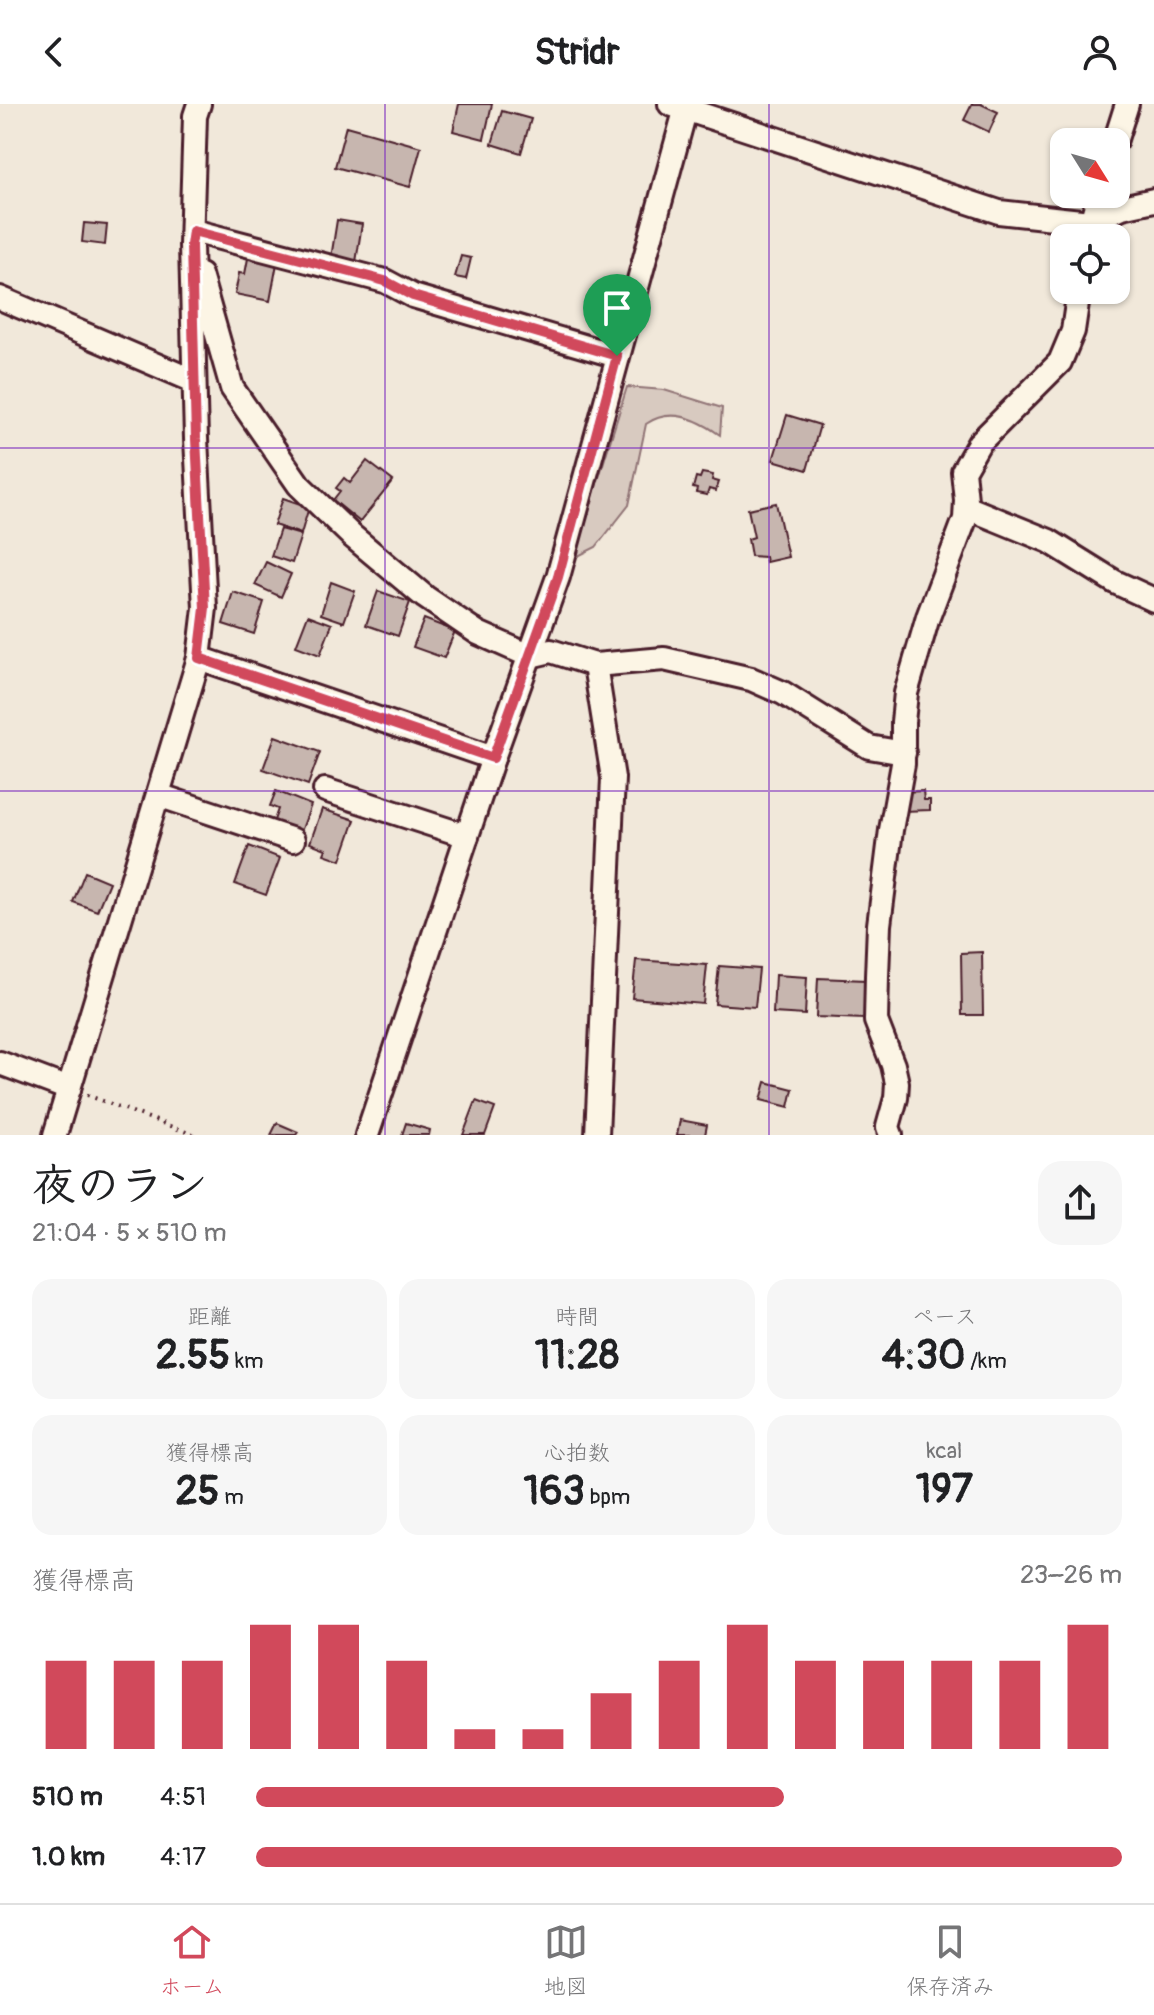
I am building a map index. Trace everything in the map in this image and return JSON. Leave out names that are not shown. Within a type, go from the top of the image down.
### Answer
[{"type":"street","points":[[55,1135],[199,658],[205,608],[194,381],[192,238],[195,116],[199,104]]},
{"type":"street","points":[[1119,128],[1127,104]]},
{"type":"street","points":[[367,1135],[562,563],[681,106],[999,212],[1059,224]]},
{"type":"street","points":[[1098,224],[1122,207],[1154,200]]},
{"type":"street","points":[[192,238],[385,281],[413,296],[617,356]]},
{"type":"street","points":[[192,238],[232,388],[299,485],[352,536],[425,597],[478,633],[530,656],[551,651],[595,665],[664,659],[751,679],[783,693],[869,747],[904,753]]},
{"type":"street","points":[[0,298],[194,381]]},
{"type":"street","points":[[891,1135],[888,1127],[897,1083],[876,1021],[877,976],[881,911],[904,753],[906,693],[928,617],[965,519],[963,471],[979,443],[1060,362],[1073,331],[1077,304]]},
{"type":"street","points":[[966,507],[1049,541],[1115,582],[1154,600]]},
{"type":"street","points":[[199,658],[493,758]]},
{"type":"street","points":[[595,665],[613,778],[597,1135]]},
{"type":"street","points":[[325,790],[467,836]]},
{"type":"street","points":[[158,795],[293,840]]},
{"type":"street","points":[[0,1063],[69,1089]]},
{"type":"path","points":[[69,1089],[194,1135]]},
{"type":"shaded area","points":[[627,387],[664,390],[722,408],[720,435],[684,417],[665,416],[646,424],[629,505],[596,547],[574,558]]},
{"type":"building","points":[[459,104],[492,104],[484,139],[453,131]]},
{"type":"building","points":[[972,104],[981,104],[998,112],[989,132],[964,120]]},
{"type":"building","points":[[502,111],[531,119],[521,153],[492,144]]},
{"type":"building","points":[[346,126],[421,147],[410,187],[335,167]]},
{"type":"building","points":[[337,220],[362,224],[356,262],[331,258]]},
{"type":"building","points":[[84,223],[107,225],[105,245],[82,242]]},
{"type":"building","points":[[249,253],[278,258],[270,301],[235,294],[239,273],[245,274]]},
{"type":"building","points":[[461,256],[471,258],[466,279],[455,277]]},
{"type":"building","points":[[787,415],[820,425],[807,470],[773,460]]},
{"type":"building","points":[[367,461],[393,481],[360,522],[333,500],[340,491],[336,488],[344,478],[350,483]]},
{"type":"building","points":[[702,473],[713,475],[712,480],[719,482],[716,491],[709,489],[707,495],[696,493],[697,489],[693,488],[696,477],[700,478]]},
{"type":"building","points":[[283,498],[309,507],[301,534],[274,525]]},
{"type":"building","points":[[776,503],[788,557],[766,562],[765,557],[751,556],[748,539],[754,537],[748,509]]},
{"type":"building","points":[[280,529],[301,535],[292,563],[271,556]]},
{"type":"building","points":[[266,562],[291,574],[281,597],[255,585]]},
{"type":"building","points":[[331,582],[355,591],[344,622],[321,614]]},
{"type":"building","points":[[378,591],[410,602],[398,636],[366,625]]},
{"type":"building","points":[[233,592],[264,602],[254,634],[223,624]]},
{"type":"building","points":[[308,615],[332,624],[320,655],[296,646]]},
{"type":"building","points":[[424,619],[455,631],[444,658],[413,647]]},
{"type":"building","points":[[275,736],[320,752],[308,785],[263,769]]},
{"type":"building","points":[[276,791],[311,805],[299,837],[272,826],[278,809],[270,806]]},
{"type":"building","points":[[923,791],[924,800],[930,800],[930,810],[903,811],[902,792]]},
{"type":"building","points":[[322,809],[355,820],[341,860],[324,854],[326,849],[310,843]]},
{"type":"building","points":[[249,846],[280,858],[266,895],[235,884]]},
{"type":"building","points":[[85,872],[109,882],[97,911],[73,902]]},
{"type":"building","points":[[982,952],[983,1015],[962,1015],[961,953]]},
{"type":"building","points":[[636,960],[707,965],[703,1004],[632,998]]},
{"type":"building","points":[[719,966],[759,969],[755,1007],[715,1004]]},
{"type":"building","points":[[775,975],[807,977],[805,1015],[773,1013]]},
{"type":"building","points":[[818,978],[866,980],[864,1019],[816,1017]]},
{"type":"building","points":[[766,1082],[793,1089],[789,1107],[761,1100]]},
{"type":"building","points":[[476,1101],[495,1108],[485,1135],[463,1135]]},
{"type":"building","points":[[680,1120],[707,1125],[705,1135],[677,1135]]},
{"type":"building","points":[[277,1123],[298,1132],[296,1135],[271,1135]]},
{"type":"building","points":[[406,1123],[430,1130],[429,1135],[402,1135]]},
{"type":"route","points":[[193,231],[385,281],[413,296],[617,356],[558,577],[493,758],[199,658],[205,608],[196,439],[193,231]]}]
